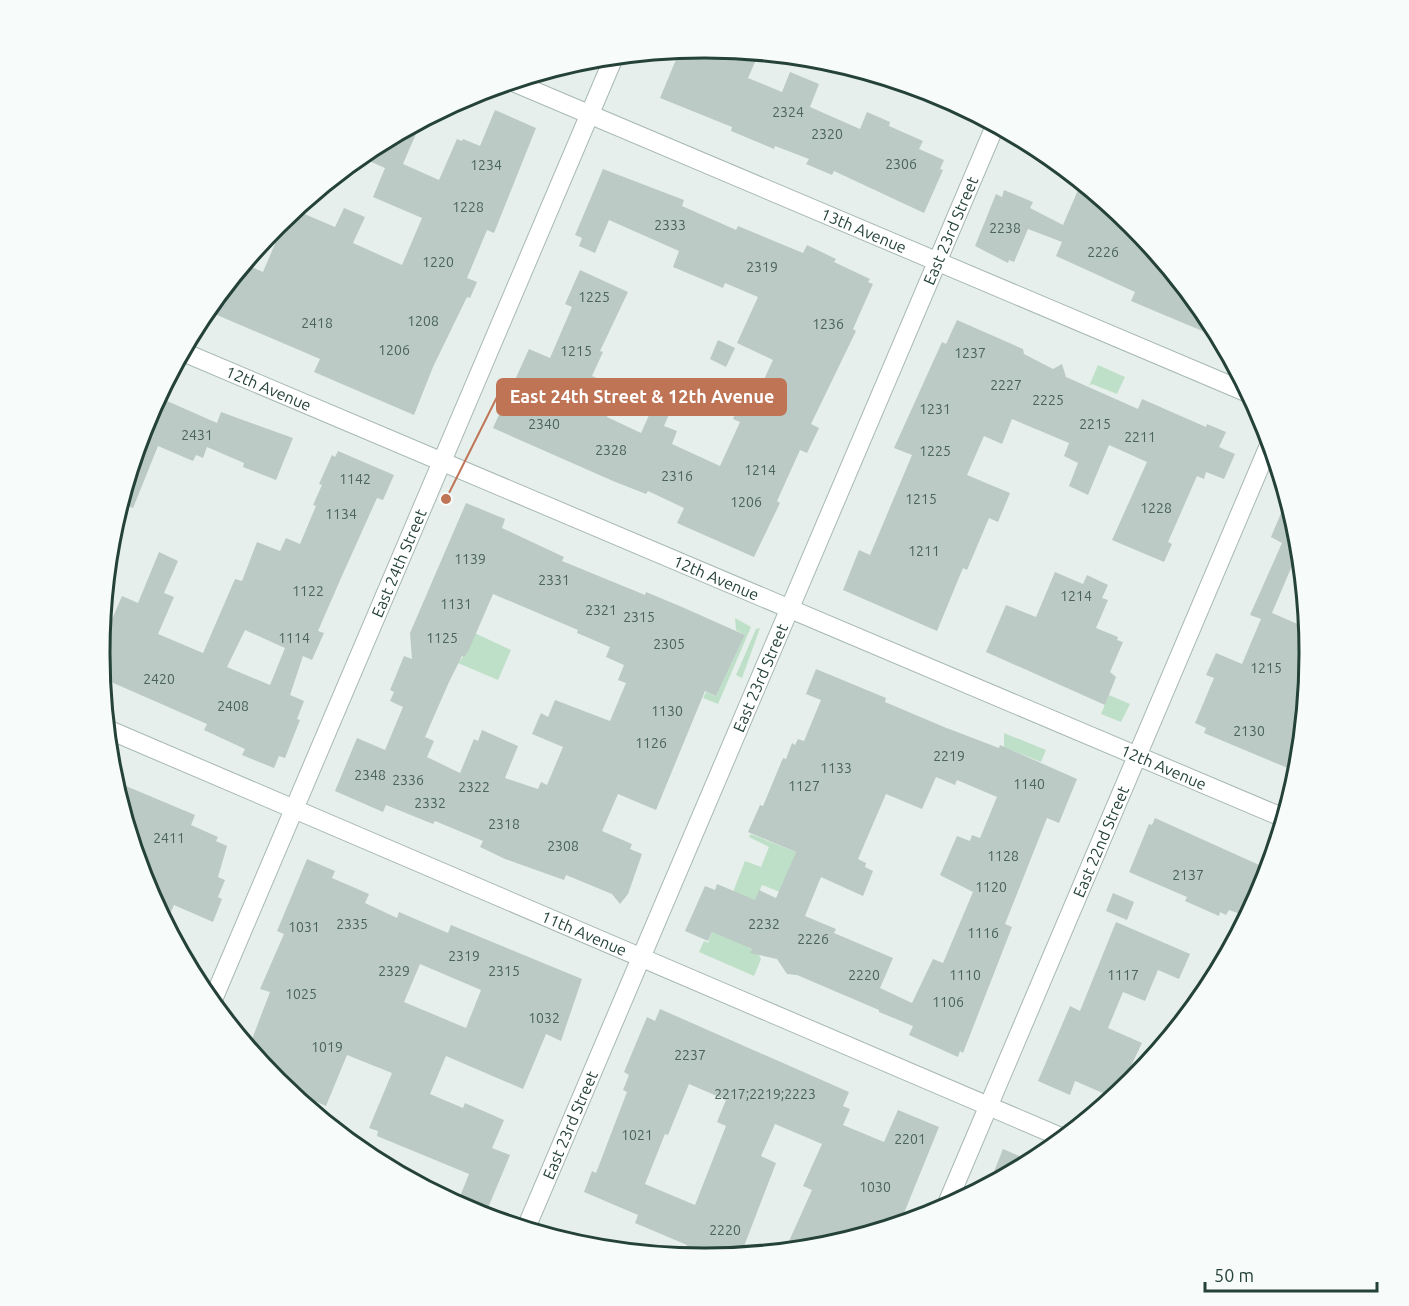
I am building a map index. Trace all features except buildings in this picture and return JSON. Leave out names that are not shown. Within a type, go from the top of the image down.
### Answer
[{"type":"street","name":"East 24th Street","points":[[216,992],[610,67]]},
{"type":"street","name":"13th Avenue","points":[[524,87],[1237,388]]},
{"type":"street","name":"East 23rd Street","points":[[529,1221],[992,133]]},
{"type":"street","name":"12th Avenue","points":[[191,355],[790,611],[1139,755],[1276,815]]},
{"type":"street","name":"East 22nd Street","points":[[952,1193],[1265,456]]},
{"type":"street","name":"11th Avenue","points":[[115,732],[1053,1134]]},
{"type":"green space","points":[[1098,365],[1125,377],[1117,394],[1092,384],[1089,386]]},
{"type":"green space","points":[[735,618],[751,627],[718,704],[703,698],[706,692],[716,696],[745,635],[736,630]]},
{"type":"green space","points":[[760,628],[742,678],[736,675],[756,629]]},
{"type":"green space","points":[[468,630],[511,650],[498,680],[458,663],[468,651],[473,638]]},
{"type":"green space","points":[[1109,695],[1130,704],[1121,722],[1101,714]]},
{"type":"green space","points":[[1004,733],[1046,750],[1041,762],[1004,747]]},
{"type":"green space","points":[[751,834],[796,852],[780,892],[762,885],[739,943],[752,949],[751,951],[759,955],[761,959],[754,976],[699,952],[704,941],[708,943],[712,932],[715,933],[719,928],[745,861],[761,867],[769,847],[749,837]]},
{"type":"place","name":"East 24th Street & 12th Avenue","points":[[446,499]]}]
